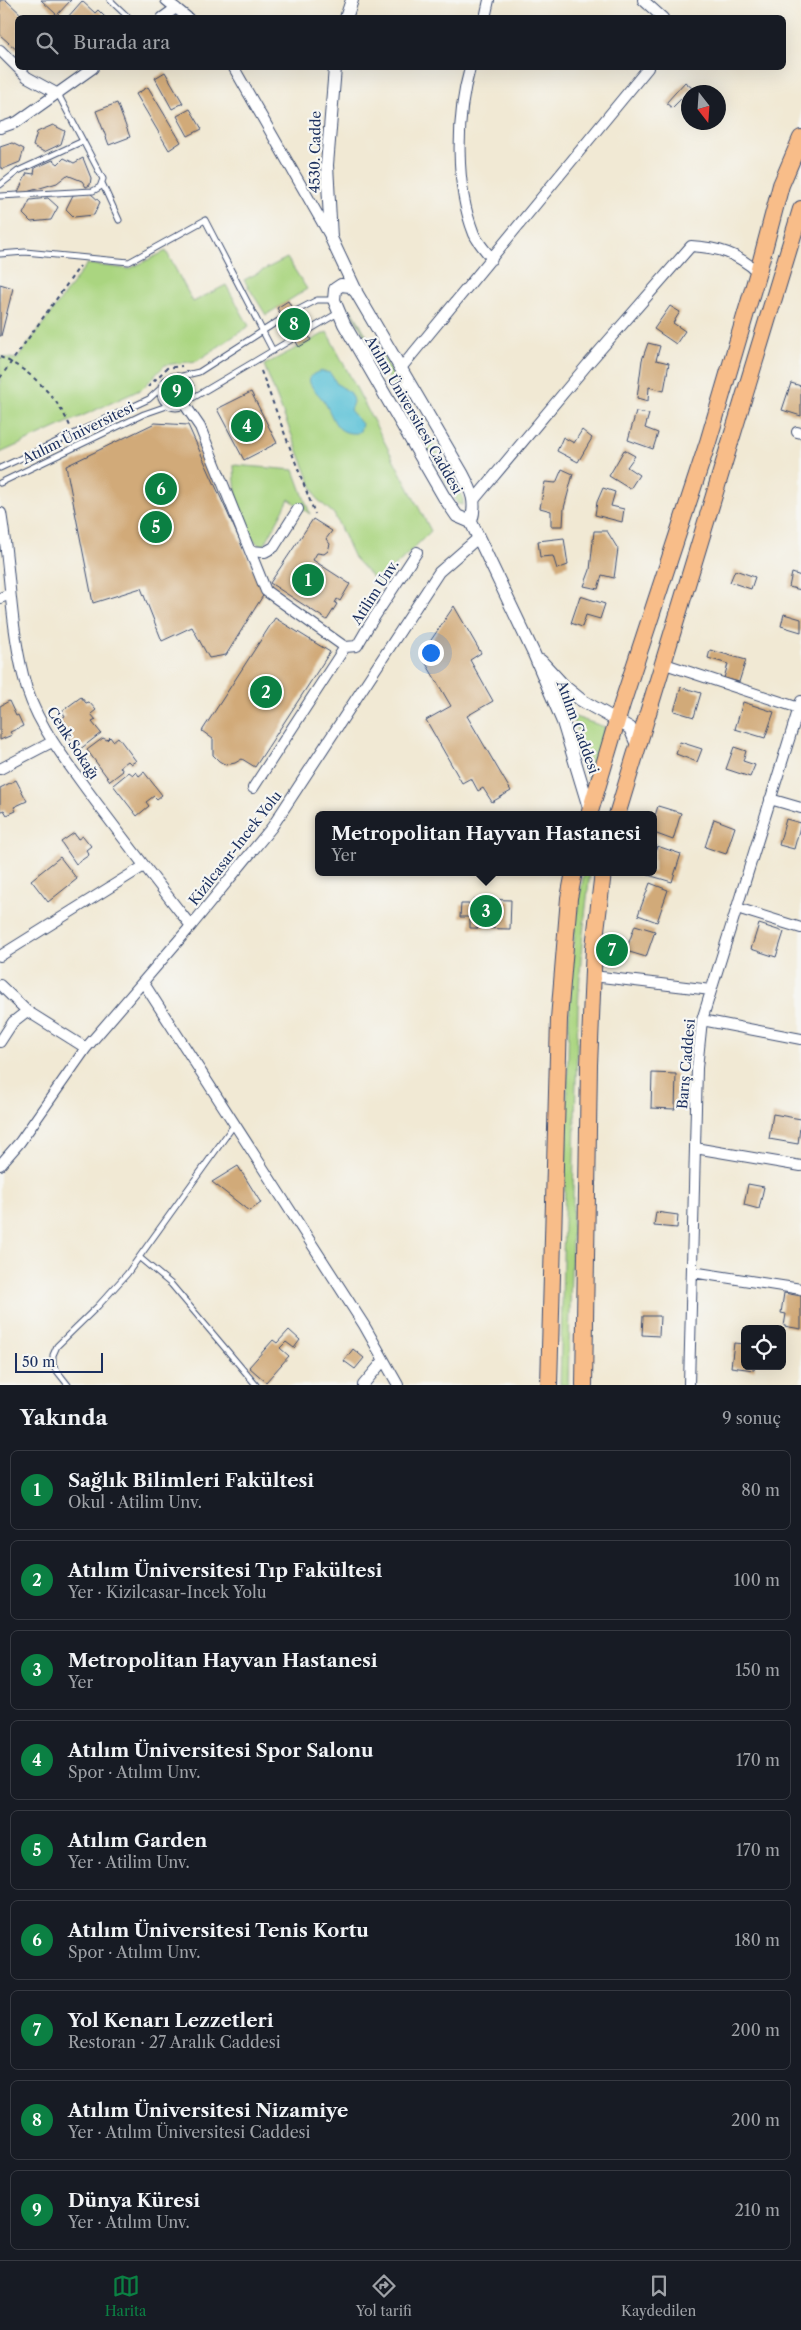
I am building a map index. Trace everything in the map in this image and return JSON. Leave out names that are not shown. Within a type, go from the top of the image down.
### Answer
[{"type":"main road","points":[[590,811],[708,442],[758,272],[781,185],[801,138]]},
{"type":"main road","points":[[618,811],[801,209]]},
{"type":"main road","points":[[549,1385],[559,1019],[569,898],[573,876]]},
{"type":"main road","points":[[584,1385],[589,1065],[597,910],[602,876]]},
{"type":"street","points":[[166,0],[184,15]]},
{"type":"street","points":[[347,15],[352,0]]},
{"type":"street","points":[[486,15],[489,0]]},
{"type":"street","points":[[643,0],[660,15]]},
{"type":"street","points":[[166,15],[176,8]]},
{"type":"street","points":[[0,50],[15,65]]},
{"type":"street","points":[[20,70],[27,77],[58,94]]},
{"type":"street","points":[[0,128],[17,122],[90,70]]},
{"type":"street","name":"Atılım Üniversitesi Caddesi","points":[[235,70],[331,238],[356,292],[462,474],[474,500],[475,508],[471,522],[457,516],[444,497],[338,313],[334,300]]},
{"type":"street","name":"4530. Cadde","points":[[331,238],[327,164],[335,70]]},
{"type":"street","points":[[470,70],[461,112],[460,160],[464,205],[475,236],[492,259]]},
{"type":"street","points":[[401,368],[646,70]]},
{"type":"street","points":[[474,500],[691,246],[714,247],[741,257],[758,272]]},
{"type":"street","points":[[334,300],[335,289],[342,285],[350,286],[356,292]]},
{"type":"street","points":[[188,402],[221,476],[266,591],[345,648],[252,788]]},
{"type":"street","points":[[250,552],[265,552],[274,547],[298,509]]},
{"type":"street","name":"Cenk Sokağı","points":[[1,513],[9,560],[10,594],[23,676],[38,718],[52,742],[191,926]]},
{"type":"street","name":"Atılım Caddesi","points":[[471,522],[534,654],[563,722],[588,811]]},
{"type":"street","name":"Kizilcasar-Incek Yolu","points":[[0,1165],[20,1142],[86,1048],[191,926],[272,827],[439,572],[478,538]]},
{"type":"street","name":"Atilim Unv.","points":[[345,648],[357,646],[417,552]]},
{"type":"street","points":[[0,598],[10,594]]},
{"type":"street","name":"Atılım Caddesi","points":[[534,654],[565,687],[587,704],[630,728],[637,745]]},
{"type":"street","points":[[662,663],[800,704]]},
{"type":"street","name":"Barış Caddesi","points":[[691,1385],[697,1068],[702,1020],[800,704]]},
{"type":"street","points":[[0,770],[52,742]]},
{"type":"street","points":[[770,799],[801,808]]},
{"type":"street","points":[[0,956],[144,866]]},
{"type":"street","points":[[737,908],[801,928]]},
{"type":"street","points":[[593,976],[712,990]]},
{"type":"street","points":[[143,982],[364,1325],[398,1385]]},
{"type":"street","points":[[0,985],[27,1011],[86,1048]]},
{"type":"street","points":[[0,1042],[13,1022],[27,1011]]},
{"type":"street","points":[[702,1020],[801,1039]]},
{"type":"street","points":[[695,1148],[801,1166]]},
{"type":"street","points":[[692,1272],[801,1289]]},
{"type":"street","points":[[363,1385],[384,1360]]},
{"type":"lane","points":[[110,0],[126,15]]},
{"type":"lane","points":[[58,94],[103,179],[102,183],[119,220]]},
{"type":"lane","points":[[0,185],[18,171],[83,141]]},
{"type":"lane","points":[[0,196],[93,190],[102,183]]},
{"type":"lane","points":[[0,254],[25,252],[129,262],[205,220],[274,351]]},
{"type":"lane","points":[[294,312],[317,300],[334,300]]},
{"type":"lane","points":[[306,332],[338,313]]},
{"type":"lane","points":[[182,376],[199,372],[283,318]]},
{"type":"lane","name":"Atılım Üniversitesi","points":[[0,483],[144,414],[168,406],[177,408],[294,338]]},
{"type":"lane","points":[[182,376],[192,386],[188,402]]},
{"type":"lane","name":"Atılım Üniversitesi","points":[[0,468],[149,399],[160,389],[168,377],[182,376]]},
{"type":"lane","points":[[160,389],[161,398],[168,406]]},
{"type":"lane","points":[[68,1385],[53,1366],[53,1355],[57,1346],[103,1301],[140,1258],[234,1124]]},
{"type":"lane","points":[[140,1258],[170,1284],[256,1385]]},
{"type":"path","points":[[0,378],[86,258]]},
{"type":"path","points":[[0,357],[27,372],[64,412],[71,427]]},
{"type":"path","points":[[147,388],[167,368],[188,366]]},
{"type":"path","points":[[261,372],[315,514]]},
{"type":"green space","points":[[166,251],[193,302],[226,285],[249,326],[197,361],[165,365],[142,389],[0,453],[0,357],[17,359],[87,264],[129,269]]},
{"type":"green space","points":[[287,258],[307,289],[266,315],[244,280]]},
{"type":"green space","points":[[350,309],[375,350],[384,358],[463,497],[463,505],[458,504]]},
{"type":"green space","points":[[327,332],[431,531],[378,583],[354,558],[334,514],[317,499],[264,365]]},
{"type":"green space","points":[[234,465],[294,470],[310,514],[289,499],[263,548],[248,532],[243,522],[235,487]]},
{"type":"green space","points":[[572,716],[605,727],[589,782],[582,746]]},
{"type":"green space","points":[[583,876],[590,876],[582,943],[578,1008],[568,1385],[560,1385],[569,1016],[575,924]]},
{"type":"water","points":[[321,371],[330,373],[337,384],[351,393],[353,402],[350,410],[362,424],[360,431],[357,433],[343,431],[335,423],[327,406],[313,389],[310,377]]},
{"type":"building","points":[[0,0],[6,0],[22,15],[15,15],[15,48],[0,35]]},
{"type":"building","points":[[41,0],[71,0],[57,15]]},
{"type":"building","points":[[82,1],[95,13],[98,10],[103,15],[70,15]]},
{"type":"building","points":[[165,72],[183,103],[172,109],[155,78]]},
{"type":"building","points":[[681,86],[681,99],[672,108],[666,103]]},
{"type":"building","points":[[148,87],[181,142],[169,150],[136,94]]},
{"type":"building","points":[[117,103],[130,137],[109,145],[96,111]]},
{"type":"building","points":[[190,109],[202,129],[188,136],[177,116]]},
{"type":"building","points":[[53,125],[65,131],[61,144],[44,152],[33,146],[37,132]]},
{"type":"building","points":[[12,143],[24,149],[20,162],[3,169],[0,167],[0,147]]},
{"type":"building","points":[[64,158],[74,163],[83,158],[91,178],[90,185],[86,187],[82,181],[67,175],[57,183],[20,194],[18,192],[27,173],[34,174],[35,168],[53,160],[58,164]]},
{"type":"building","points":[[90,193],[100,202],[94,215],[74,217],[66,209],[73,195]]},
{"type":"building","points":[[48,198],[58,207],[51,220],[31,222],[23,214],[30,200]]},
{"type":"building","points":[[0,284],[13,288],[1,336],[0,336]]},
{"type":"building","points":[[288,301],[297,317],[299,316],[304,323],[302,324],[311,340],[299,347],[277,308]]},
{"type":"building","points":[[670,306],[680,312],[673,323],[685,331],[676,344],[654,329]]},
{"type":"building","points":[[648,343],[660,346],[656,360],[669,363],[664,391],[649,387],[648,401],[637,398],[642,360]]},
{"type":"building","points":[[791,383],[801,386],[801,416],[782,410]]},
{"type":"building","points":[[251,392],[277,443],[244,460],[217,409]]},
{"type":"building","points":[[636,412],[649,414],[645,428],[658,433],[653,449],[628,440]]},
{"type":"building","points":[[155,423],[188,425],[264,594],[226,655],[209,658],[192,627],[162,641],[141,588],[93,603],[66,466]]},
{"type":"building","points":[[582,430],[592,438],[578,462],[557,451],[563,437],[574,443]]},
{"type":"building","points":[[624,450],[635,456],[627,467],[639,475],[630,489],[609,476]]},
{"type":"building","points":[[562,469],[573,474],[564,508],[563,526],[551,526],[551,511],[540,508],[545,482],[556,483]]},
{"type":"building","points":[[603,488],[615,492],[611,506],[624,509],[622,522],[595,515],[597,502]]},
{"type":"building","points":[[313,519],[332,531],[326,539],[330,544],[328,551],[324,554],[317,553],[313,560],[350,584],[340,601],[337,599],[335,603],[337,604],[327,620],[270,583]]},
{"type":"building","points":[[594,531],[607,531],[618,549],[614,578],[602,575],[598,589],[584,586],[590,570]]},
{"type":"building","points":[[564,538],[568,565],[557,569],[553,556],[540,557],[538,541]]},
{"type":"building","points":[[735,570],[755,577],[751,589],[730,582]]},
{"type":"building","points":[[792,573],[801,576],[801,590],[789,587]]},
{"type":"building","points":[[580,596],[605,604],[600,619],[586,615],[582,627],[571,623]]},
{"type":"building","points":[[454,606],[481,653],[470,660],[493,701],[467,716],[511,791],[492,802],[483,788],[478,791],[471,778],[462,783],[426,720],[451,706],[421,655]]},
{"type":"building","points":[[784,614],[801,619],[801,632],[781,626]]},
{"type":"building","points":[[275,618],[330,652],[255,767],[242,759],[226,765],[213,755],[213,739],[202,731]]},
{"type":"building","points":[[710,650],[746,660],[739,682],[724,678],[728,664],[708,658]]},
{"type":"building","points":[[681,687],[701,693],[694,717],[674,711]]},
{"type":"building","points":[[81,697],[96,710],[91,714],[96,720],[92,722],[101,733],[79,750],[57,722],[65,716],[62,711]]},
{"type":"building","points":[[9,701],[23,726],[10,732],[12,735],[0,740],[0,706]]},
{"type":"building","points":[[743,702],[774,712],[765,738],[735,729]]},
{"type":"building","points":[[110,737],[113,741],[118,737],[136,761],[131,764],[128,761],[120,767],[123,771],[110,781],[87,750],[103,738],[107,740]]},
{"type":"building","points":[[680,742],[702,749],[697,762],[676,754]]},
{"type":"building","points":[[734,747],[746,751],[743,761],[755,765],[750,777],[726,769]]},
{"type":"building","points":[[129,772],[133,775],[136,772],[139,776],[144,772],[162,795],[157,799],[154,796],[146,802],[149,806],[137,816],[113,785]]},
{"type":"building","points":[[16,780],[27,801],[14,807],[16,811],[7,815],[4,810],[0,812],[0,788]]},
{"type":"building","points":[[658,806],[681,813],[673,840],[657,834]]},
{"type":"building","points":[[714,819],[735,827],[726,854],[705,847]]},
{"type":"building","points":[[786,819],[801,823],[794,849],[779,845]]},
{"type":"building","points":[[74,833],[78,839],[83,836],[91,846],[86,850],[89,855],[76,864],[61,842]]},
{"type":"building","points":[[657,846],[681,854],[672,882],[651,876],[657,876]]},
{"type":"building","points":[[60,857],[77,879],[48,902],[31,880]]},
{"type":"building","points":[[650,883],[668,890],[657,922],[638,915]]},
{"type":"building","points":[[474,899],[511,900],[510,929],[470,928],[470,917],[460,917],[461,904],[473,904]]},
{"type":"building","points":[[759,924],[784,932],[776,957],[751,949]]},
{"type":"building","points":[[635,925],[655,931],[646,957],[626,951]]},
{"type":"building","points":[[652,1073],[676,1074],[675,1109],[651,1108]]},
{"type":"building","points":[[773,1114],[801,1119],[798,1144],[769,1139]]},
{"type":"building","points":[[238,1166],[261,1203],[249,1211],[212,1182]]},
{"type":"building","points":[[748,1184],[764,1187],[759,1209],[744,1205]]},
{"type":"building","points":[[656,1212],[678,1215],[677,1228],[654,1226]]},
{"type":"building","points":[[784,1293],[801,1296],[801,1329],[784,1325],[786,1314],[781,1313]]},
{"type":"building","points":[[643,1316],[660,1316],[659,1336],[642,1335]]},
{"type":"building","points":[[289,1330],[300,1340],[294,1348],[286,1342],[280,1348],[289,1356],[266,1382],[249,1367],[273,1340],[277,1343]]},
{"type":"building","points":[[734,1343],[741,1344],[741,1368],[731,1367]]},
{"type":"building","points":[[353,1349],[364,1358],[355,1369],[344,1361]]},
{"type":"place","name":"Atılım Üniversitesi Nizamiye","points":[[294,324]]},
{"type":"place","name":"Dünya Küresi","points":[[177,391]]},
{"type":"place","name":"Atılım Üniversitesi Spor Salonu","points":[[247,426]]},
{"type":"place","name":"Atılım Üniversitesi Tenis Kortu","points":[[161,489]]},
{"type":"place","name":"Atılım Garden","points":[[156,527]]},
{"type":"place","name":"Sağlık Bilimleri Fakültesi","points":[[308,580]]},
{"type":"place","name":"Atılım Üniversitesi Tıp Fakültesi","points":[[266,692]]},
{"type":"place","name":"Metropolitan Hayvan Hastanesi","points":[[486,911]]},
{"type":"place","name":"Yol Kenarı Lezzetleri","points":[[612,950]]}]
